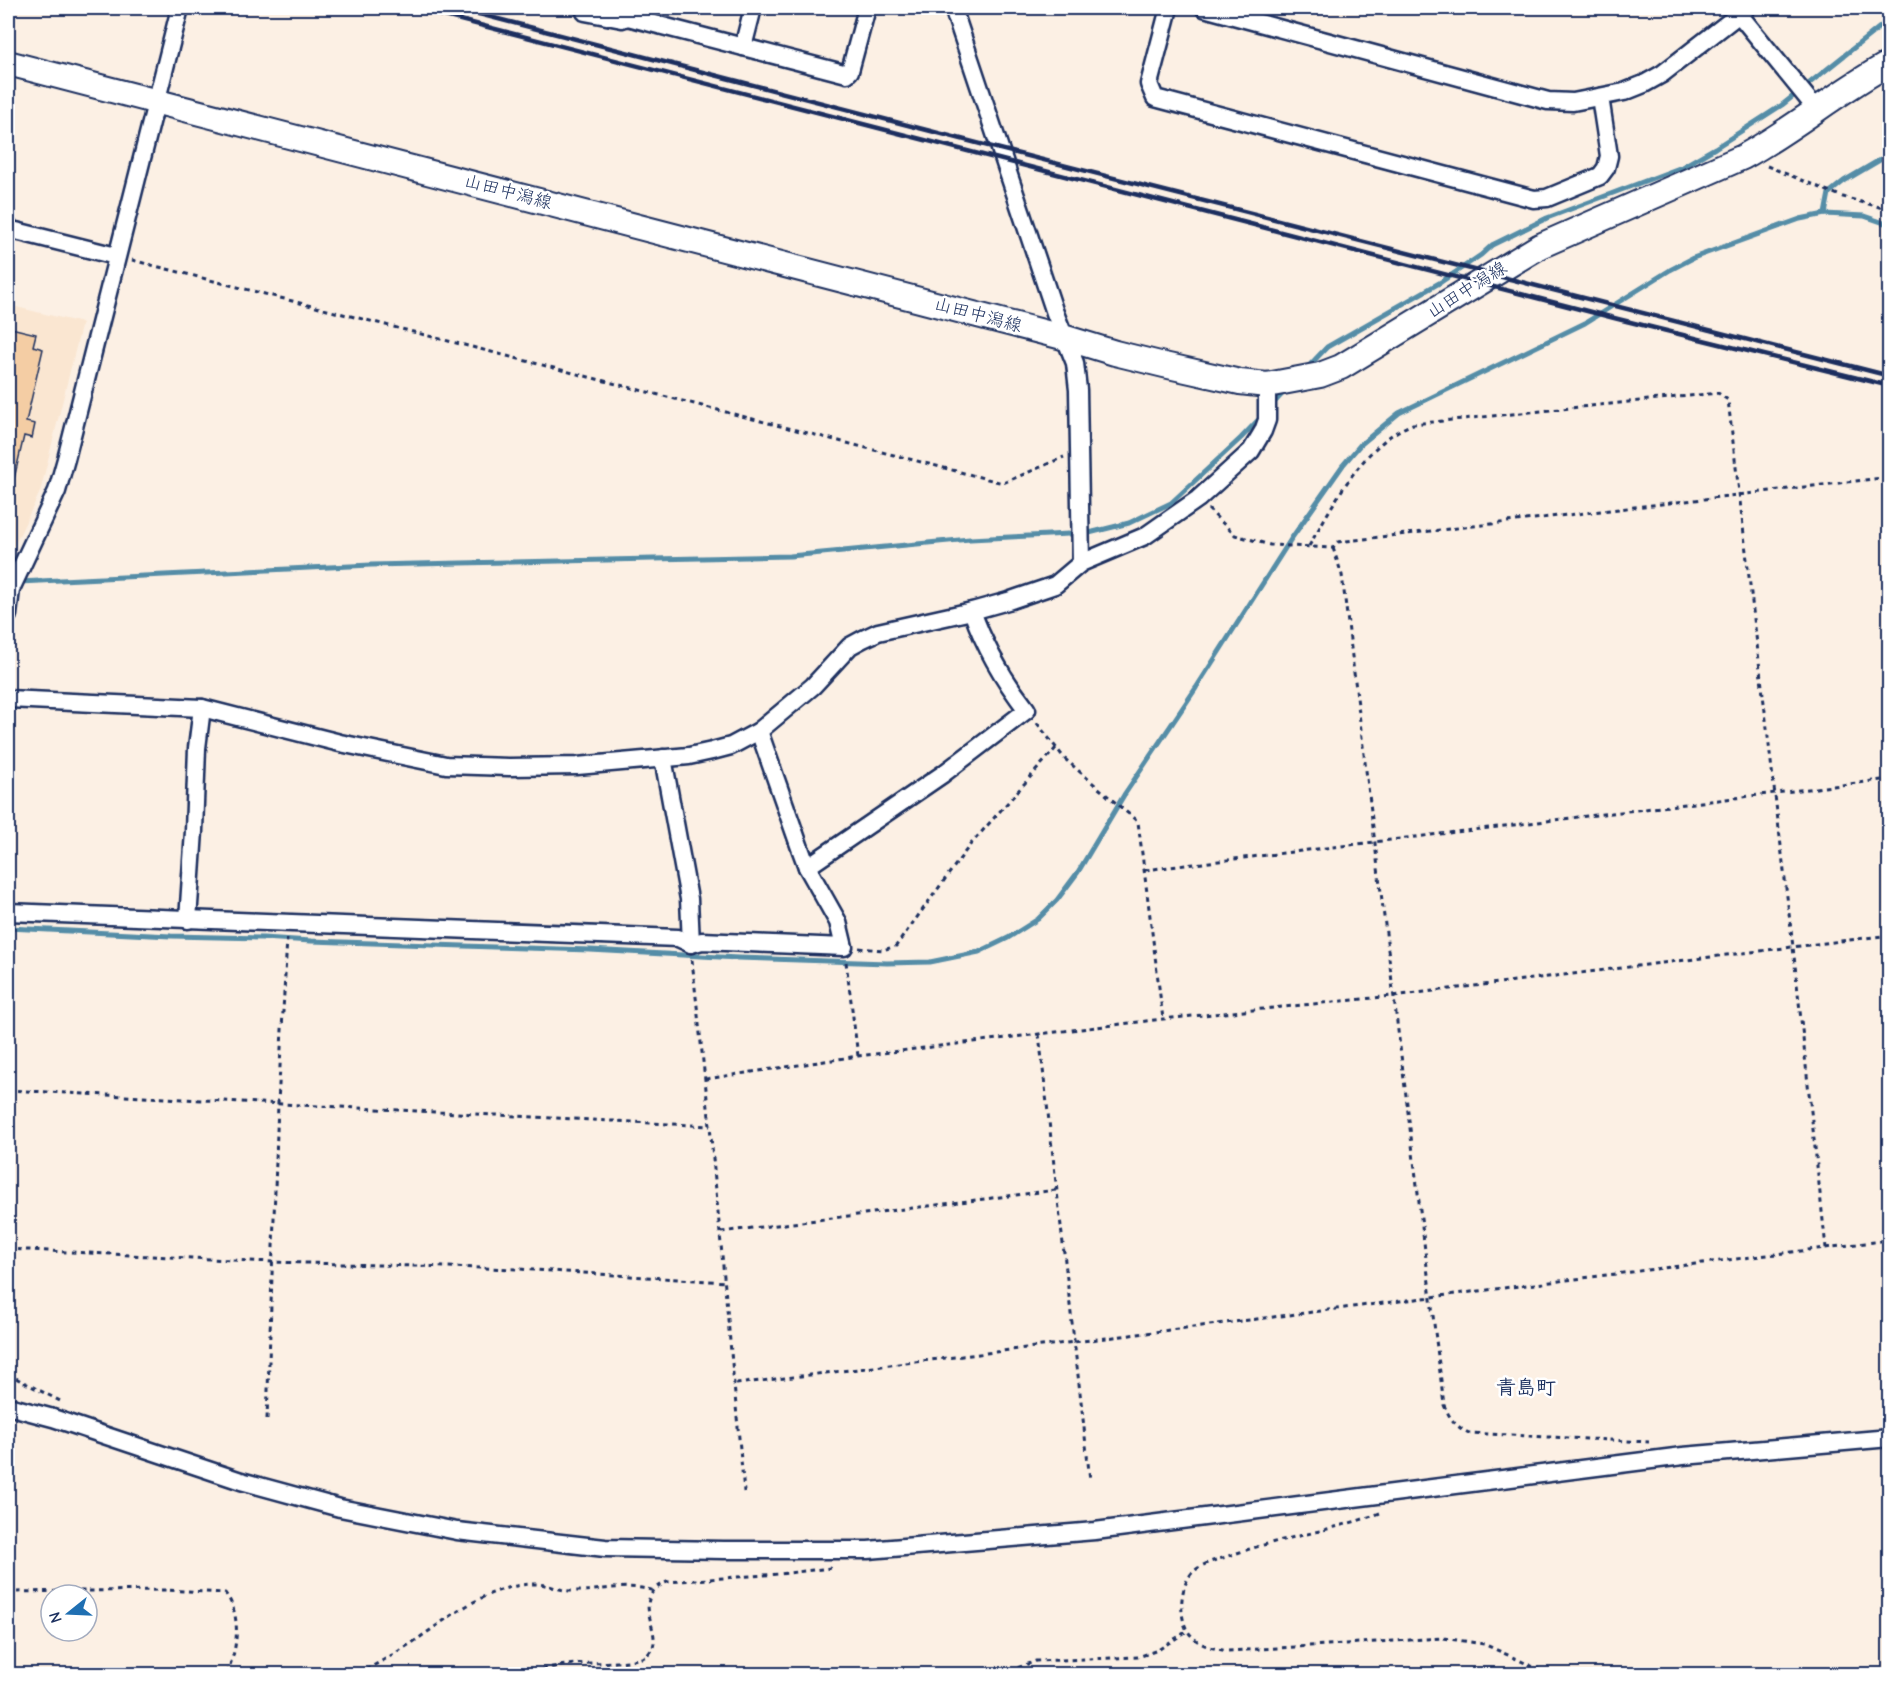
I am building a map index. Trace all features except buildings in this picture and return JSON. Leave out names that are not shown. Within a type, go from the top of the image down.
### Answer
[{"type":"main road","name":"山田中潟線","points":[[8,63],[1066,338],[1115,353],[1240,382],[1267,385],[1309,378],[1341,367],[1540,246],[1743,157],[1782,135],[1849,87],[1890,63]]},
{"type":"street","points":[[8,615],[11,589],[57,492],[180,8]]},
{"type":"street","points":[[743,47],[753,8]]},
{"type":"street","points":[[585,12],[622,20],[629,12],[743,47],[847,74],[850,71],[867,8]]},
{"type":"street","points":[[953,8],[1054,313],[1075,363],[1081,563]]},
{"type":"street","points":[[1169,8],[1149,84],[1155,98],[1534,199],[1547,198],[1600,176],[1606,168],[1609,156],[1600,97]]},
{"type":"street","points":[[1204,8],[1548,101],[1573,102],[1624,92],[1644,84],[1662,74],[1740,10],[1817,110]]},
{"type":"street","points":[[8,230],[116,256]]},
{"type":"street","points":[[8,699],[202,708],[340,743],[446,765],[578,766],[712,751],[730,746],[759,731],[813,686],[850,646],[863,639],[878,632],[1008,602],[1055,585],[1081,563],[1145,536],[1198,499],[1251,451],[1267,420],[1267,385]]},
{"type":"street","points":[[807,867],[943,774],[1027,710],[993,662],[972,611]]},
{"type":"street","points":[[188,920],[197,748],[202,708]]},
{"type":"street","points":[[8,912],[678,938],[691,944],[702,941],[844,947],[838,922],[807,867],[759,731]]},
{"type":"street","points":[[663,758],[689,899],[691,944]]},
{"type":"street","points":[[8,1406],[75,1425],[241,1481],[340,1508],[457,1531],[605,1548],[868,1550],[1095,1531],[1683,1456],[1890,1438]]},
{"type":"path","points":[[1743,157],[1843,196],[1890,210]]},
{"type":"path","points":[[116,256],[1003,483],[1079,450]]},
{"type":"path","points":[[1309,546],[1344,487],[1368,458],[1390,435],[1413,424],[1718,393],[1728,400],[1826,1248]]},
{"type":"path","points":[[1333,548],[1338,542],[1890,477]]},
{"type":"path","points":[[1198,499],[1235,535],[1270,545],[1333,548]]},
{"type":"path","points":[[1333,548],[1342,575],[1432,1296],[1442,1397],[1451,1420],[1469,1433],[1650,1442]]},
{"type":"path","points":[[1027,710],[1065,759],[1138,822],[1162,1019]]},
{"type":"path","points":[[858,1056],[844,947],[883,950],[896,946],[970,845],[1056,748]]},
{"type":"path","points":[[1145,870],[1890,779]]},
{"type":"path","points":[[267,1419],[278,1103],[288,923]]},
{"type":"path","points":[[706,1080],[858,1056],[1162,1019],[1393,996],[1890,935]]},
{"type":"path","points":[[693,966],[711,1126],[744,1492]]},
{"type":"path","points":[[1038,1034],[1090,1480]]},
{"type":"path","points":[[8,1090],[711,1126]]},
{"type":"path","points":[[721,1232],[1056,1190]]},
{"type":"path","points":[[735,1384],[1890,1240]]},
{"type":"path","points":[[8,1249],[272,1262],[519,1269],[726,1282]]},
{"type":"path","points":[[8,1374],[57,1398],[76,1416],[75,1425]]},
{"type":"path","points":[[1401,1491],[1389,1509],[1369,1517],[1326,1530],[1280,1539],[1236,1553],[1203,1566],[1192,1573],[1183,1599],[1181,1617],[1192,1639],[1203,1645],[1228,1651],[1443,1638],[1484,1644],[1549,1674]]},
{"type":"path","points":[[525,1674],[542,1668],[625,1661],[647,1656],[653,1648],[648,1608],[650,1597],[657,1586],[667,1582],[841,1567]]},
{"type":"path","points":[[358,1674],[410,1644],[436,1624],[478,1599],[500,1591],[536,1584],[570,1591],[642,1587],[654,1591]]},
{"type":"path","points":[[8,1592],[166,1590],[225,1593],[231,1600],[236,1629],[235,1648],[225,1674]]},
{"type":"path","points":[[1001,1674],[1036,1661],[1138,1657],[1158,1650],[1187,1630]]},
{"type":"shaded area","points":[[8,305],[82,323],[40,492],[8,559]]},
{"type":"waterway","points":[[1306,369],[1327,347],[1441,282],[1492,245],[1547,218],[1682,167],[1715,148],[1782,105],[1890,19]]},
{"type":"waterway","points":[[1825,214],[1829,193],[1844,181],[1890,154]]},
{"type":"waterway","points":[[8,928],[887,963],[930,962],[979,952],[1008,938],[1038,919],[1057,900],[1078,872],[1124,795],[1196,688],[1291,539],[1343,465],[1360,445],[1399,413],[1585,323],[1693,258],[1800,219],[1825,214],[1864,216],[1890,225]]},
{"type":"waterway","points":[[1271,406],[1285,391]]},
{"type":"waterway","points":[[19,582],[371,565],[790,556],[970,539],[1089,533],[1129,523],[1171,503],[1263,415]]},
{"type":"railway","points":[[414,8],[1618,319],[1890,386]]},
{"type":"railway","points":[[456,8],[1890,376]]},
{"type":"district","name":"青島町","points":[[1526,1387]]}]
